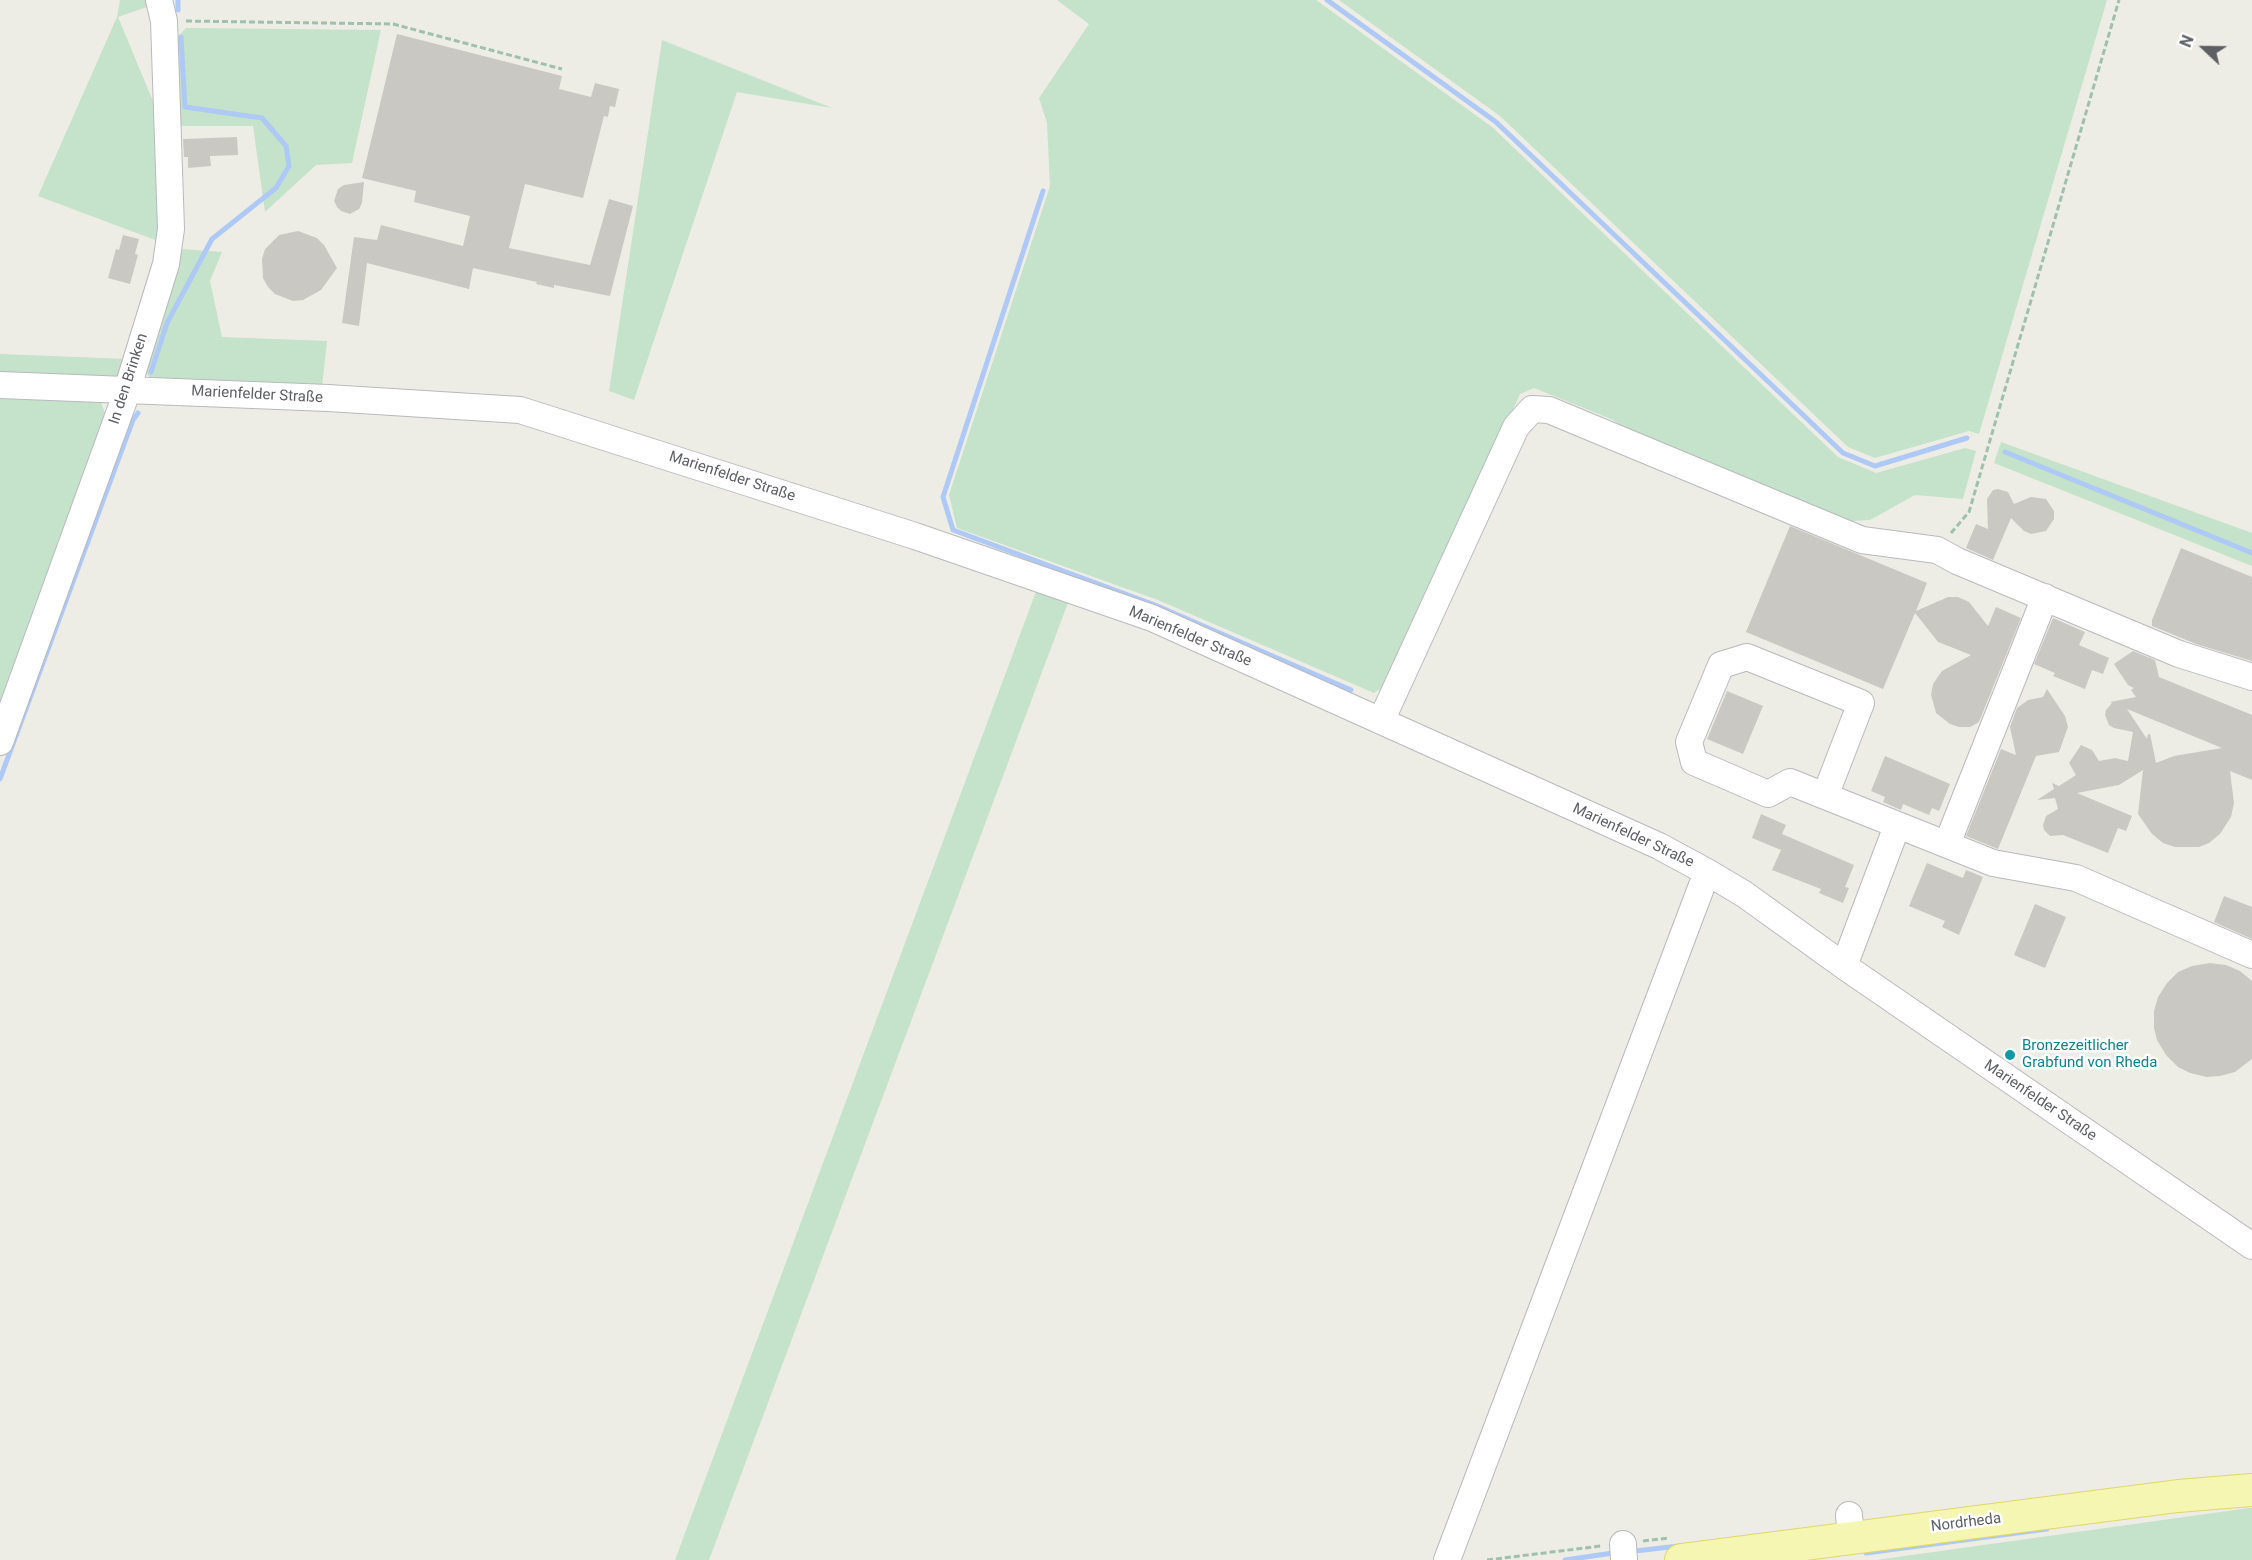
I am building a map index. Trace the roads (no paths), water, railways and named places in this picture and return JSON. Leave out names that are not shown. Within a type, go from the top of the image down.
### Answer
[{"type":"main road","name":"Nordrheda","points":[[1681,1560],[1850,1526],[2252,1490]]},
{"type":"street","name":"In den Brinken","points":[[0,742],[124,400],[166,264],[171,229],[161,10]]},
{"type":"street","name":"Marienfelder Straße","points":[[0,385],[126,389],[520,410],[915,536],[1152,618],[1659,846],[1707,872],[1744,894],[1844,966],[2252,1246]]},
{"type":"street","points":[[1381,721],[1516,427],[1532,409],[1549,410],[1862,540],[1936,550],[1957,561],[2179,654],[2252,677]]},
{"type":"street","points":[[1947,844],[2045,597]]},
{"type":"street","points":[[1825,796],[1861,703],[1747,657],[1721,665],[1689,742],[1694,762],[1768,794],[1790,782],[1897,826],[1993,863],[2076,878],[2252,955]]},
{"type":"street","points":[[1844,966],[1897,826]]},
{"type":"street","points":[[1447,1560],[1707,872]]},
{"type":"waterway","points":[[178,0],[178,10]]},
{"type":"waterway","points":[[1327,0],[1496,122],[1843,453],[1875,466],[1967,438]]},
{"type":"waterway","points":[[151,372],[167,323],[212,239],[276,188],[289,166],[286,146],[262,118],[185,107],[181,37]]},
{"type":"waterway","points":[[1043,191],[943,497],[953,530],[1155,605],[1351,690]]},
{"type":"waterway","points":[[0,779],[133,420],[138,413]]},
{"type":"waterway","points":[[2005,452],[2252,553]]},
{"type":"waterway","points":[[1866,1553],[2047,1529]]},
{"type":"waterway","points":[[1635,1551],[1679,1546]]},
{"type":"waterway","points":[[1565,1560],[1613,1553]]},
{"type":"place","name":"Bronzezeitlicher Grabfund von Rheda","points":[[2010,1055]]}]
